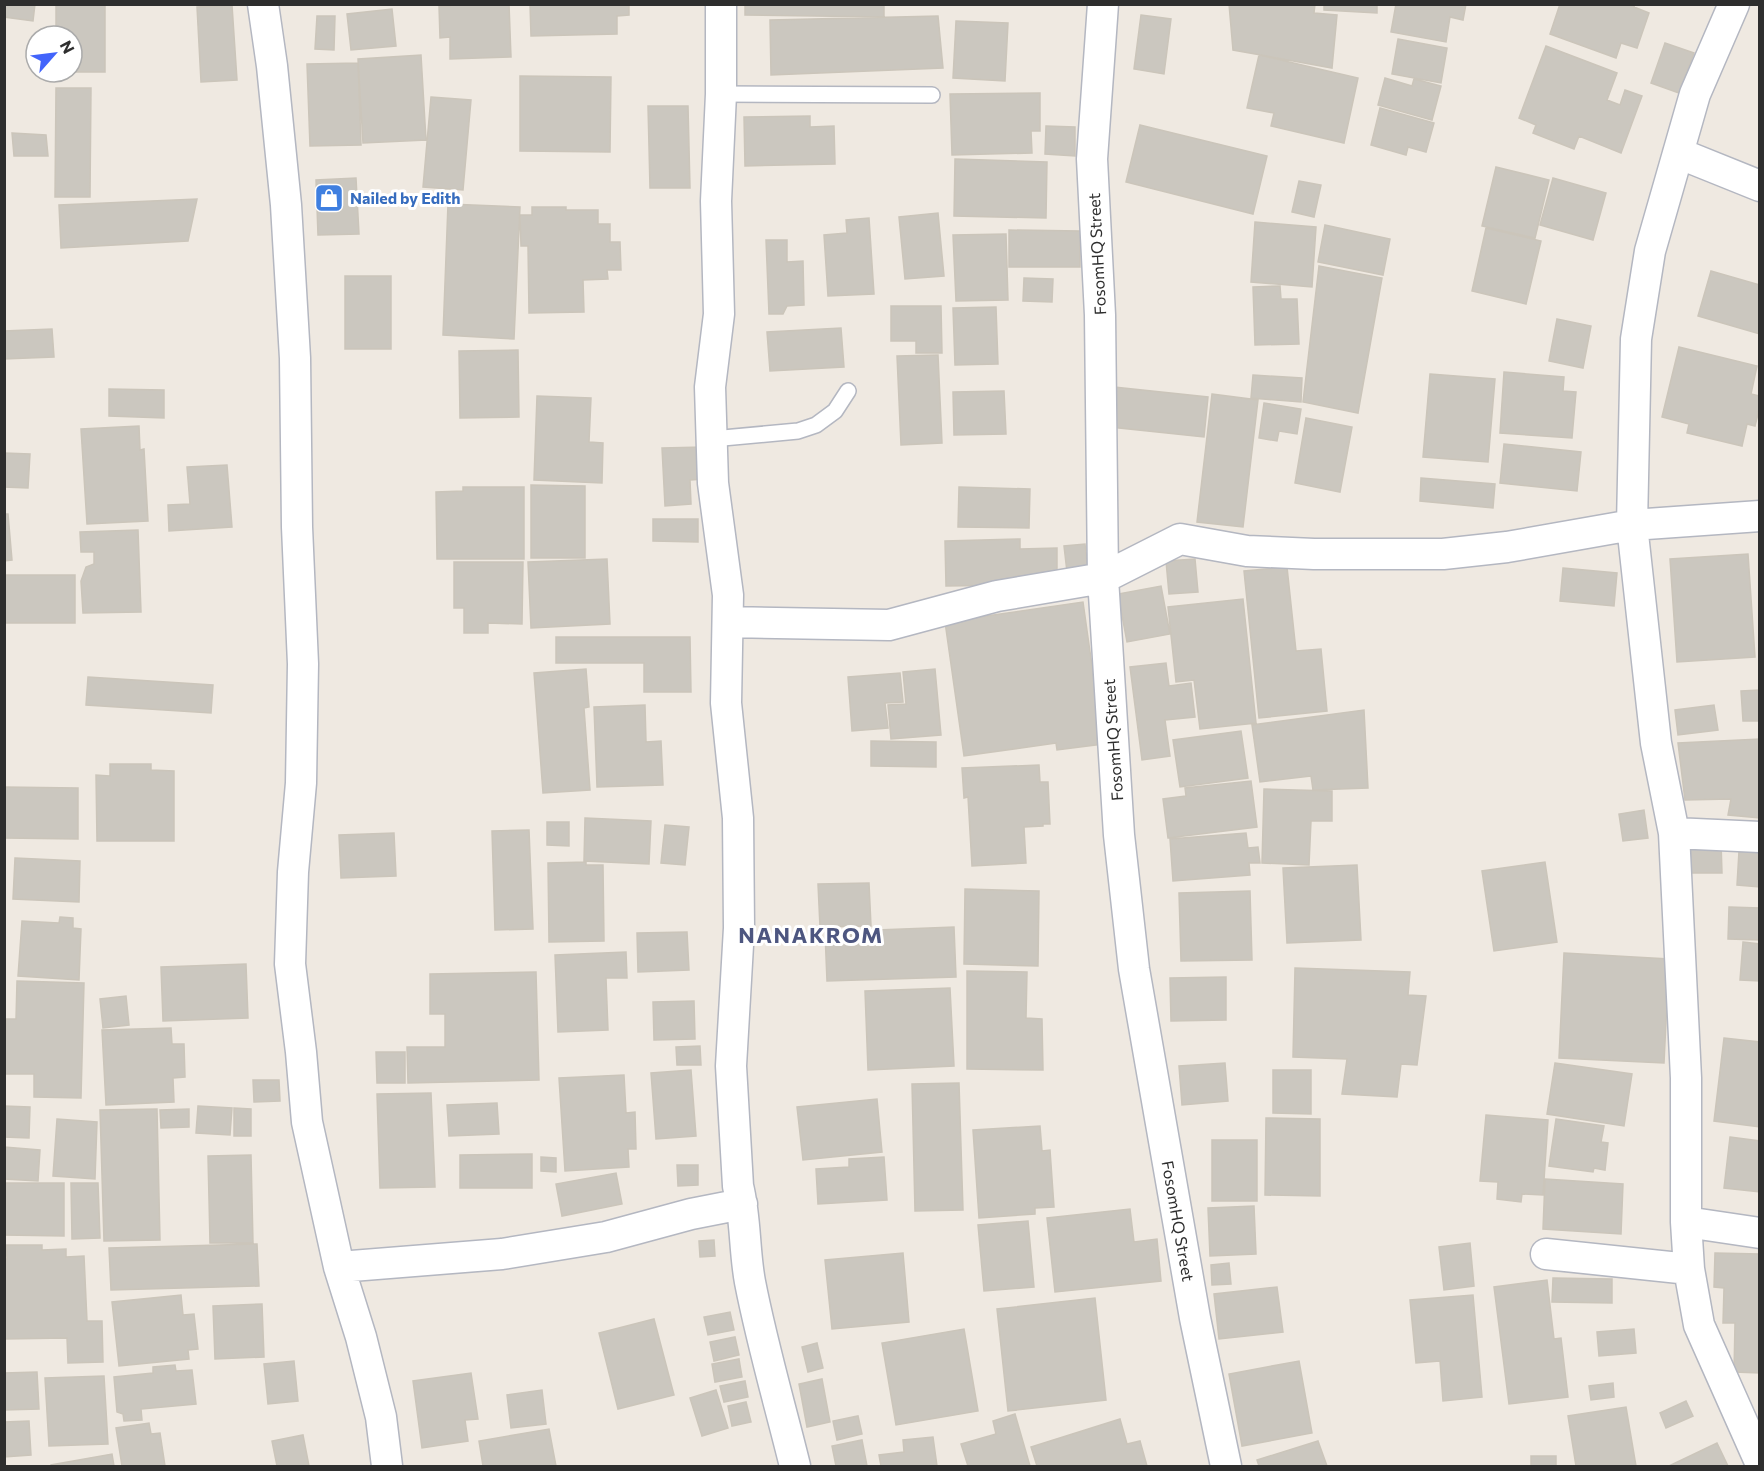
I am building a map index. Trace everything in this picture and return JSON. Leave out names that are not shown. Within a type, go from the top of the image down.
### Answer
[{"type":"street","points":[[263,4],[272,66],[286,205],[296,358],[297,527],[303,664],[301,783],[293,872],[290,964],[301,1052],[306,1122],[339,1267],[362,1337],[381,1417],[387,1467]]},
{"type":"street","points":[[721,4],[721,94],[716,201],[719,314],[710,387],[713,483],[728,595],[726,703],[738,818],[738,906],[731,1066],[738,1186],[742,1204],[749,1279],[766,1358],[795,1467]]},
{"type":"street","name":"FosomHQ Street","points":[[1103,4],[1092,159],[1100,315],[1103,578],[1119,835],[1134,969],[1195,1318],[1226,1467]]},
{"type":"street","points":[[1734,4],[1695,94],[1650,250],[1636,339],[1632,525],[1656,743],[1674,833],[1686,1078],[1686,1222],[1689,1269],[1699,1325],[1760,1462]]},
{"type":"street","points":[[1678,153],[1760,186]]},
{"type":"street","points":[[728,622],[889,625],[997,596],[1103,578],[1180,539],[1247,551],[1314,554],[1443,554],[1507,547],[1632,525],[1760,516]]},
{"type":"street","points":[[1674,833],[1760,837]]},
{"type":"street","points":[[339,1267],[502,1254],[606,1237],[691,1214],[742,1204]]},
{"type":"street","points":[[1686,1222],[1760,1233]]},
{"type":"street","points":[[1546,1254],[1689,1269]]},
{"type":"lane","points":[[721,94],[932,95]]},
{"type":"lane","points":[[712,439],[798,430],[816,425],[835,411],[848,391]]},
{"type":"building","points":[[4,4],[35,4],[33,21],[4,17]]},
{"type":"building","points":[[56,4],[105,4],[105,72],[84,72],[84,24],[56,24]]},
{"type":"building","points":[[450,4],[509,4],[511,57],[450,59],[450,37],[440,38],[439,6],[450,6]]},
{"type":"building","points":[[530,4],[629,4],[629,15],[617,16],[617,34],[531,36]]},
{"type":"building","points":[[745,4],[884,4],[884,17],[745,15]]},
{"type":"building","points":[[1229,4],[1315,4],[1314,13],[1337,15],[1332,68],[1233,50]]},
{"type":"building","points":[[1324,4],[1377,4],[1377,13],[1324,10]]},
{"type":"building","points":[[1396,4],[1466,4],[1463,20],[1450,17],[1446,42],[1391,32]]},
{"type":"building","points":[[1560,4],[1635,4],[1634,7],[1649,13],[1637,48],[1621,43],[1616,58],[1550,34]]},
{"type":"building","points":[[232,5],[237,80],[201,82],[197,7]]},
{"type":"building","points":[[392,9],[396,46],[351,50],[347,14]]},
{"type":"building","points":[[1141,15],[1171,19],[1164,74],[1134,69]]},
{"type":"building","points":[[317,16],[335,16],[334,50],[315,49]]},
{"type":"building","points":[[938,16],[943,68],[771,75],[770,20]]},
{"type":"building","points":[[956,21],[1008,23],[1005,81],[953,78]]},
{"type":"building","points":[[1398,39],[1447,48],[1441,83],[1392,74]]},
{"type":"building","points":[[1665,43],[1694,53],[1679,93],[1651,83]]},
{"type":"building","points":[[1546,46],[1617,73],[1607,100],[1620,105],[1625,90],[1642,96],[1621,153],[1579,136],[1574,149],[1533,133],[1536,125],[1519,118]]},
{"type":"building","points":[[421,55],[426,140],[363,143],[358,59]]},
{"type":"building","points":[[1259,55],[1358,78],[1344,143],[1271,126],[1274,113],[1247,108]]},
{"type":"building","points":[[358,63],[361,145],[310,146],[307,64]]},
{"type":"building","points":[[520,76],[611,77],[610,152],[520,151]]},
{"type":"building","points":[[1385,78],[1412,86],[1414,79],[1441,86],[1432,120],[1378,105]]},
{"type":"building","points":[[56,88],[91,88],[90,197],[55,197]]},
{"type":"building","points":[[1040,93],[1040,131],[1031,131],[1032,153],[952,155],[950,94]]},
{"type":"building","points":[[431,97],[471,100],[463,190],[423,187]]},
{"type":"building","points":[[648,106],[688,106],[690,188],[650,188]]},
{"type":"building","points":[[1380,108],[1434,123],[1426,152],[1408,147],[1406,155],[1371,145]]},
{"type":"building","points":[[810,116],[810,127],[834,126],[835,164],[745,166],[744,117]]},
{"type":"building","points":[[1140,125],[1267,156],[1253,214],[1126,182]]},
{"type":"building","points":[[1046,126],[1075,127],[1075,156],[1045,154]]},
{"type":"building","points":[[12,133],[46,135],[48,156],[14,156]]},
{"type":"building","points":[[955,159],[1047,162],[1046,218],[954,216]]},
{"type":"building","points":[[1496,167],[1549,180],[1535,238],[1482,226]]},
{"type":"building","points":[[356,178],[359,234],[318,235],[316,180]]},
{"type":"building","points":[[1553,178],[1606,193],[1593,240],[1540,225]]},
{"type":"building","points":[[1299,181],[1321,185],[1314,217],[1292,212]]},
{"type":"building","points":[[197,199],[188,241],[61,248],[59,205]]},
{"type":"building","points":[[448,204],[520,207],[514,339],[443,335]]},
{"type":"building","points":[[532,207],[598,210],[598,224],[610,224],[610,242],[620,242],[621,270],[607,270],[608,279],[583,280],[584,312],[529,313],[528,246],[521,246],[520,215],[532,215]]},
{"type":"building","points":[[938,213],[944,276],[905,279],[899,217]]},
{"type":"building","points":[[869,218],[874,294],[828,296],[824,235],[847,233],[846,220]]},
{"type":"building","points":[[1255,222],[1316,227],[1312,287],[1251,282]]},
{"type":"building","points":[[1325,225],[1390,239],[1383,275],[1318,262]]},
{"type":"building","points":[[1486,228],[1541,241],[1526,304],[1472,291]]},
{"type":"building","points":[[1009,230],[1080,231],[1080,267],[1009,267]]},
{"type":"building","points":[[1006,234],[1008,300],[956,301],[953,235]]},
{"type":"building","points":[[766,240],[787,240],[787,262],[803,261],[804,305],[787,306],[783,314],[769,314]]},
{"type":"building","points":[[1319,266],[1382,278],[1358,413],[1303,402]]},
{"type":"building","points":[[1711,271],[1760,285],[1760,334],[1698,316]]},
{"type":"building","points":[[345,276],[391,276],[391,349],[345,349]]},
{"type":"building","points":[[1024,278],[1053,279],[1052,302],[1023,301]]},
{"type":"building","points":[[1280,286],[1281,299],[1297,299],[1299,344],[1255,345],[1253,287]]},
{"type":"building","points":[[891,306],[941,306],[942,353],[916,353],[916,341],[891,341]]},
{"type":"building","points":[[996,307],[998,364],[955,365],[953,308]]},
{"type":"building","points":[[1557,319],[1591,326],[1583,368],[1549,361]]},
{"type":"building","points":[[841,328],[844,367],[770,371],[767,332]]},
{"type":"building","points":[[52,329],[54,357],[4,359],[4,331]]},
{"type":"building","points":[[1679,347],[1757,366],[1751,394],[1760,396],[1760,406],[1755,426],[1747,424],[1742,446],[1687,433],[1689,424],[1662,417]]},
{"type":"building","points":[[518,350],[519,417],[460,418],[459,351]]},
{"type":"building","points":[[938,355],[942,443],[901,445],[897,356]]},
{"type":"building","points":[[1504,372],[1564,377],[1563,391],[1576,392],[1572,438],[1500,433]]},
{"type":"building","points":[[1430,374],[1495,379],[1488,462],[1423,457]]},
{"type":"building","points":[[1253,375],[1302,378],[1301,402],[1251,398]]},
{"type":"building","points":[[1114,387],[1208,397],[1204,437],[1110,427]]},
{"type":"building","points":[[109,389],[164,390],[164,418],[109,416]]},
{"type":"building","points":[[1004,391],[1006,434],[954,435],[953,392]]},
{"type":"building","points":[[1212,394],[1258,400],[1243,527],[1197,522]]},
{"type":"building","points":[[537,396],[591,398],[589,442],[603,443],[602,483],[534,480]]},
{"type":"building","points":[[1264,403],[1301,409],[1297,434],[1279,431],[1277,441],[1259,438]]},
{"type":"building","points":[[1306,418],[1352,427],[1340,492],[1295,483]]},
{"type":"building","points":[[139,426],[140,450],[144,449],[148,521],[87,524],[81,429]]},
{"type":"building","points":[[1504,444],[1581,452],[1577,491],[1500,483]]},
{"type":"building","points":[[703,447],[704,479],[690,480],[691,504],[665,506],[662,448]]},
{"type":"building","points":[[4,453],[30,454],[28,488],[4,487]]},
{"type":"building","points":[[227,465],[232,527],[169,531],[168,505],[190,504],[187,467]]},
{"type":"building","points":[[1421,478],[1495,484],[1493,508],[1420,501]]},
{"type":"building","points":[[531,485],[585,486],[585,558],[531,558]]},
{"type":"building","points":[[463,487],[524,487],[524,559],[437,559],[436,492],[463,491]]},
{"type":"building","points":[[959,487],[1030,489],[1029,528],[958,527]]},
{"type":"building","points":[[4,514],[8,514],[12,560],[4,561]]},
{"type":"building","points":[[653,519],[698,519],[698,542],[653,541]]},
{"type":"building","points":[[138,530],[141,612],[83,613],[81,581],[86,567],[94,564],[94,552],[81,552],[80,532]]},
{"type":"building","points":[[1020,539],[1020,549],[1057,548],[1057,575],[1016,576],[1016,585],[946,586],[945,541]]},
{"type":"building","points":[[1085,544],[1088,570],[1067,572],[1064,546]]},
{"type":"building","points":[[1748,554],[1755,657],[1677,662],[1670,559]]},
{"type":"building","points":[[607,559],[610,624],[531,628],[528,562]]},
{"type":"building","points":[[1195,559],[1198,592],[1169,594],[1166,561]]},
{"type":"building","points":[[454,562],[523,562],[522,624],[488,623],[488,633],[464,633],[464,608],[454,608]]},
{"type":"building","points":[[1287,567],[1296,651],[1321,649],[1327,711],[1259,718],[1244,571]]},
{"type":"building","points":[[1563,568],[1617,573],[1614,606],[1560,601]]},
{"type":"building","points":[[4,575],[75,575],[75,623],[4,623]]},
{"type":"building","points":[[1161,586],[1170,634],[1127,642],[1118,594]]},
{"type":"building","points":[[1243,599],[1256,723],[1200,729],[1194,680],[1176,682],[1168,607]]},
{"type":"building","points":[[1083,602],[1103,744],[1057,750],[1056,743],[964,756],[945,622]]},
{"type":"building","points":[[556,637],[690,637],[691,692],[644,692],[644,663],[556,663]]},
{"type":"building","points":[[1166,663],[1169,686],[1191,683],[1195,717],[1165,720],[1170,756],[1142,760],[1130,667]]},
{"type":"building","points":[[586,669],[589,707],[584,708],[590,790],[543,793],[534,673]]},
{"type":"building","points":[[935,669],[941,735],[891,739],[888,705],[906,704],[903,672]]},
{"type":"building","points":[[900,673],[903,702],[885,703],[888,728],[852,731],[848,677]]},
{"type":"building","points":[[88,677],[213,685],[211,713],[86,705]]},
{"type":"building","points":[[1760,690],[1760,721],[1743,721],[1741,691]]},
{"type":"building","points":[[645,705],[646,742],[661,741],[663,785],[597,787],[594,707]]},
{"type":"building","points":[[1714,705],[1718,730],[1678,735],[1675,710]]},
{"type":"building","points":[[1364,710],[1368,788],[1313,790],[1311,776],[1260,782],[1252,725]]},
{"type":"building","points":[[1241,731],[1248,778],[1180,787],[1173,740]]},
{"type":"building","points":[[1760,739],[1760,818],[1728,815],[1731,799],[1685,800],[1678,743]]},
{"type":"building","points":[[871,741],[936,742],[936,767],[871,766]]},
{"type":"building","points":[[110,764],[151,764],[151,770],[174,771],[174,841],[97,841],[96,775],[110,776]]},
{"type":"building","points":[[1039,765],[1040,782],[1048,782],[1050,824],[1024,827],[1026,863],[972,866],[968,797],[964,798],[962,768]]},
{"type":"building","points":[[1251,781],[1257,827],[1168,838],[1163,799],[1186,796],[1185,788]]},
{"type":"building","points":[[4,787],[78,788],[78,839],[4,838]]},
{"type":"building","points":[[1264,789],[1332,791],[1332,821],[1311,821],[1309,865],[1262,863]]},
{"type":"building","points":[[1644,810],[1648,838],[1623,841],[1619,814]]},
{"type":"building","points":[[585,818],[651,821],[649,864],[584,861]]},
{"type":"building","points":[[547,822],[569,822],[569,846],[547,845]]},
{"type":"building","points":[[665,825],[689,827],[685,865],[661,863]]},
{"type":"building","points":[[529,830],[533,929],[495,930],[492,831]]},
{"type":"building","points":[[394,833],[396,876],[341,878],[339,835]]},
{"type":"building","points":[[1246,833],[1248,848],[1258,847],[1260,863],[1249,863],[1250,875],[1173,881],[1170,839]]},
{"type":"building","points":[[1721,842],[1722,873],[1691,873],[1690,843]]},
{"type":"building","points":[[1739,851],[1760,852],[1760,887],[1737,885]]},
{"type":"building","points":[[15,858],[80,861],[79,902],[13,899]]},
{"type":"building","points":[[586,862],[586,865],[603,865],[604,941],[549,942],[548,863]]},
{"type":"building","points":[[1545,862],[1557,942],[1494,951],[1482,871]]},
{"type":"building","points":[[1357,865],[1361,940],[1287,943],[1283,868]]},
{"type":"building","points":[[869,883],[871,926],[820,927],[818,884]]},
{"type":"building","points":[[965,889],[1039,891],[1038,966],[964,964]]},
{"type":"building","points":[[1250,891],[1252,960],[1181,961],[1179,893]]},
{"type":"building","points":[[1729,907],[1760,908],[1760,940],[1728,939]]},
{"type":"building","points":[[60,917],[73,918],[73,928],[81,929],[79,980],[18,976],[22,921],[59,923]]},
{"type":"building","points":[[954,927],[956,977],[827,981],[825,932]]},
{"type":"building","points":[[687,932],[689,970],[638,972],[637,933]]},
{"type":"building","points":[[1743,942],[1760,944],[1760,981],[1740,980]]},
{"type":"building","points":[[626,952],[627,978],[606,978],[608,1030],[558,1032],[555,955]]},
{"type":"building","points":[[1564,953],[1669,959],[1664,1063],[1559,1058]]},
{"type":"building","points":[[246,964],[248,1018],[163,1021],[161,967]]},
{"type":"building","points":[[1295,968],[1410,972],[1408,995],[1426,996],[1417,1065],[1401,1064],[1397,1097],[1342,1094],[1347,1059],[1293,1057]]},
{"type":"building","points":[[967,971],[1027,972],[1026,1018],[1042,1019],[1043,1070],[967,1069]]},
{"type":"building","points":[[536,972],[539,1080],[408,1083],[407,1047],[445,1047],[445,1014],[430,1014],[430,974]]},
{"type":"building","points":[[1226,977],[1226,1020],[1171,1021],[1170,978]]},
{"type":"building","points":[[17,981],[84,983],[81,1098],[34,1097],[34,1074],[4,1074],[6,1019],[16,1019]]},
{"type":"building","points":[[950,988],[954,1066],[868,1070],[865,991]]},
{"type":"building","points":[[126,996],[129,1025],[103,1028],[100,999]]},
{"type":"building","points":[[694,1001],[695,1039],[654,1040],[653,1002]]},
{"type":"building","points":[[171,1028],[172,1044],[184,1044],[185,1077],[173,1078],[174,1102],[106,1105],[102,1030]]},
{"type":"building","points":[[1724,1038],[1760,1042],[1760,1127],[1714,1121]]},
{"type":"building","points":[[700,1046],[701,1065],[677,1065],[676,1047]]},
{"type":"building","points":[[376,1052],[405,1052],[405,1083],[377,1083]]},
{"type":"building","points":[[1225,1063],[1228,1101],[1182,1105],[1179,1066]]},
{"type":"building","points":[[1555,1063],[1632,1074],[1624,1126],[1547,1114]]},
{"type":"building","points":[[691,1070],[696,1136],[656,1139],[651,1073]]},
{"type":"building","points":[[1273,1070],[1311,1070],[1311,1114],[1273,1113]]},
{"type":"building","points":[[624,1075],[626,1113],[635,1112],[636,1149],[628,1149],[629,1167],[565,1171],[559,1078]]},
{"type":"building","points":[[253,1080],[279,1080],[280,1101],[254,1102]]},
{"type":"building","points":[[959,1083],[963,1210],[915,1211],[912,1084]]},
{"type":"building","points":[[431,1093],[435,1187],[380,1188],[377,1094]]},
{"type":"building","points":[[877,1099],[882,1152],[803,1160],[797,1107]]},
{"type":"building","points":[[497,1103],[499,1134],[449,1136],[447,1105]]},
{"type":"building","points":[[4,1106],[30,1107],[29,1138],[4,1137]]},
{"type":"building","points":[[198,1106],[232,1108],[230,1135],[196,1133]]},
{"type":"building","points":[[234,1108],[251,1109],[251,1136],[234,1136]]},
{"type":"building","points":[[157,1109],[160,1240],[104,1241],[100,1110]]},
{"type":"building","points":[[189,1109],[189,1127],[161,1128],[160,1110]]},
{"type":"building","points":[[1486,1115],[1548,1120],[1543,1195],[1522,1194],[1521,1202],[1497,1199],[1498,1182],[1480,1181]]},
{"type":"building","points":[[1266,1118],[1320,1119],[1320,1196],[1265,1195]]},
{"type":"building","points":[[57,1119],[97,1122],[95,1179],[53,1176]]},
{"type":"building","points":[[1556,1119],[1604,1126],[1601,1142],[1608,1143],[1605,1170],[1594,1168],[1593,1172],[1549,1166]]},
{"type":"building","points":[[1040,1126],[1042,1151],[1050,1150],[1054,1207],[1035,1208],[1035,1214],[979,1218],[973,1130]]},
{"type":"building","points":[[1730,1137],[1760,1141],[1760,1192],[1724,1188]]},
{"type":"building","points":[[1212,1140],[1257,1140],[1257,1201],[1212,1201]]},
{"type":"building","points":[[4,1147],[40,1150],[38,1181],[4,1179]]},
{"type":"building","points":[[532,1154],[532,1188],[460,1188],[460,1155]]},
{"type":"building","points":[[251,1155],[253,1243],[210,1243],[208,1156]]},
{"type":"building","points":[[541,1157],[556,1158],[556,1172],[541,1171]]},
{"type":"building","points":[[884,1157],[887,1200],[818,1204],[816,1169],[849,1167],[849,1159]]},
{"type":"building","points":[[677,1165],[698,1165],[698,1185],[678,1186]]},
{"type":"building","points":[[616,1173],[622,1204],[562,1216],[556,1184]]},
{"type":"building","points":[[1545,1179],[1623,1184],[1621,1234],[1543,1229]]},
{"type":"building","points":[[4,1183],[64,1183],[64,1236],[4,1235]]},
{"type":"building","points":[[71,1183],[98,1183],[100,1238],[72,1239]]},
{"type":"building","points":[[1254,1206],[1256,1254],[1210,1256],[1208,1208]]},
{"type":"building","points":[[1130,1209],[1134,1242],[1157,1239],[1161,1281],[1055,1292],[1047,1218]]},
{"type":"building","points":[[1028,1221],[1034,1287],[984,1291],[978,1225]]},
{"type":"building","points":[[714,1240],[715,1256],[700,1257],[699,1241]]},
{"type":"building","points":[[1470,1243],[1474,1286],[1444,1290],[1439,1247]]},
{"type":"building","points":[[257,1244],[259,1286],[111,1290],[109,1248]]},
{"type":"building","points":[[6,1245],[42,1245],[42,1250],[66,1249],[66,1257],[84,1256],[87,1321],[102,1321],[103,1362],[68,1363],[67,1338],[4,1339]]},
{"type":"building","points":[[903,1253],[909,1322],[832,1329],[825,1260]]},
{"type":"building","points":[[1715,1253],[1760,1254],[1760,1373],[1734,1372],[1735,1323],[1723,1323],[1724,1288],[1714,1287]]},
{"type":"building","points":[[1229,1263],[1231,1284],[1212,1285],[1211,1265]]},
{"type":"building","points":[[1553,1278],[1612,1279],[1612,1303],[1552,1302]]},
{"type":"building","points":[[1547,1280],[1554,1339],[1561,1338],[1568,1397],[1509,1404],[1494,1287]]},
{"type":"building","points":[[1277,1287],[1283,1332],[1219,1339],[1214,1294]]},
{"type":"building","points":[[181,1295],[183,1315],[194,1314],[198,1349],[188,1350],[189,1359],[119,1366],[112,1302]]},
{"type":"building","points":[[1473,1295],[1482,1397],[1443,1401],[1440,1361],[1416,1363],[1410,1300]]},
{"type":"building","points":[[1095,1298],[1106,1400],[1008,1411],[997,1309]]},
{"type":"building","points":[[262,1304],[264,1357],[215,1359],[213,1306]]},
{"type":"building","points":[[730,1312],[734,1330],[708,1335],[704,1317]]},
{"type":"building","points":[[654,1319],[674,1395],[618,1409],[599,1333]]},
{"type":"building","points":[[964,1329],[978,1411],[896,1425],[882,1343]]},
{"type":"building","points":[[1634,1329],[1636,1353],[1599,1356],[1597,1332]]},
{"type":"building","points":[[735,1337],[739,1355],[714,1361],[710,1342]]},
{"type":"building","points":[[817,1343],[823,1368],[808,1372],[802,1347]]},
{"type":"building","points":[[739,1359],[742,1377],[715,1382],[712,1364]]},
{"type":"building","points":[[294,1361],[298,1401],[268,1404],[264,1364]]},
{"type":"building","points":[[1299,1361],[1312,1433],[1242,1446],[1229,1374]]},
{"type":"building","points":[[175,1365],[176,1371],[192,1370],[196,1404],[141,1409],[142,1420],[124,1421],[123,1414],[117,1412],[114,1377],[153,1373],[153,1367]]},
{"type":"building","points":[[37,1372],[39,1409],[4,1410],[4,1373]]},
{"type":"building","points":[[471,1373],[478,1419],[465,1420],[468,1441],[422,1448],[413,1381]]},
{"type":"building","points":[[104,1376],[108,1444],[49,1446],[45,1378]]},
{"type":"building","points":[[822,1379],[830,1422],[807,1427],[799,1384]]},
{"type":"building","points":[[745,1381],[748,1397],[724,1402],[720,1386]]},
{"type":"building","points":[[1613,1383],[1614,1397],[1591,1400],[1589,1386]]},
{"type":"building","points":[[542,1390],[546,1424],[511,1428],[507,1395]]},
{"type":"building","points":[[716,1390],[728,1428],[702,1436],[690,1398]]},
{"type":"building","points":[[1686,1401],[1693,1416],[1666,1428],[1660,1413]]},
{"type":"building","points":[[746,1402],[751,1422],[732,1426],[728,1406]]},
{"type":"building","points":[[1626,1407],[1636,1466],[1576,1466],[1568,1416]]},
{"type":"building","points":[[1015,1414],[1030,1466],[968,1466],[961,1444],[996,1434],[993,1421]]},
{"type":"building","points":[[858,1416],[862,1434],[837,1440],[833,1421]]},
{"type":"building","points":[[1120,1419],[1127,1444],[1140,1441],[1147,1466],[1037,1466],[1031,1447]]},
{"type":"building","points":[[29,1421],[31,1455],[4,1457],[4,1422]]},
{"type":"building","points":[[149,1423],[151,1434],[160,1433],[165,1466],[122,1466],[116,1428]]},
{"type":"building","points":[[549,1429],[556,1466],[483,1466],[479,1441]]},
{"type":"building","points":[[303,1435],[309,1466],[277,1466],[272,1441]]},
{"type":"building","points":[[933,1437],[937,1466],[881,1466],[879,1455],[904,1452],[903,1440]]},
{"type":"building","points":[[862,1440],[867,1466],[836,1466],[832,1446]]},
{"type":"building","points":[[1318,1441],[1327,1466],[1259,1466],[1257,1460]]},
{"type":"building","points":[[1717,1443],[1728,1466],[1669,1466]]},
{"type":"building","points":[[112,1454],[114,1466],[51,1466],[51,1465]]},
{"type":"building","points":[[1531,1456],[1556,1456],[1556,1466],[1531,1466]]},
{"type":"place","name":"Nailed by Edith","points":[[329,198]]},
{"type":"district","name":"NANAKROM","points":[[811,935]]}]
